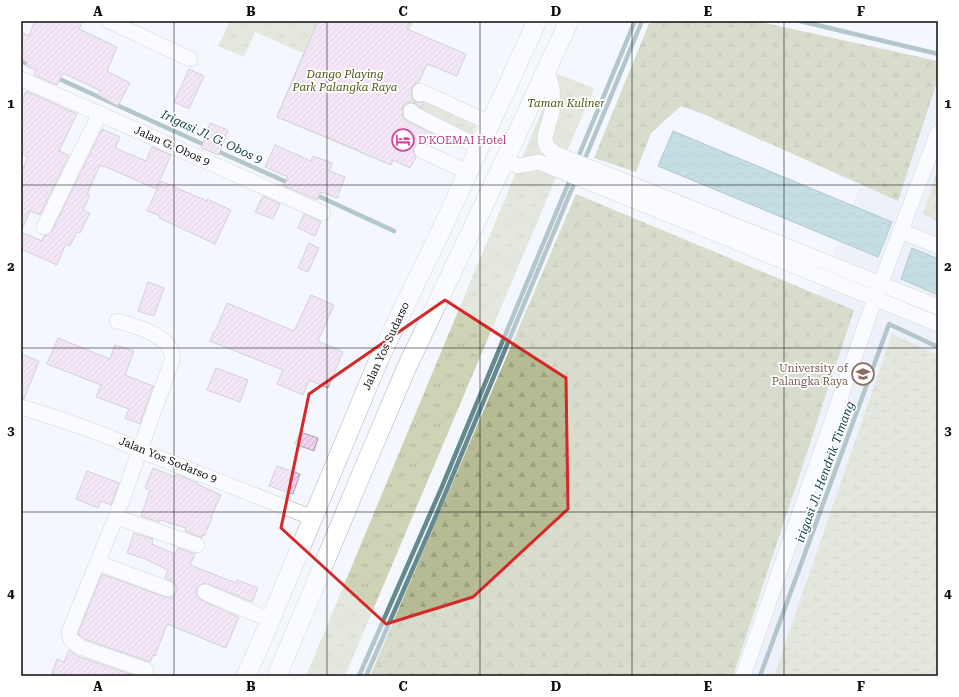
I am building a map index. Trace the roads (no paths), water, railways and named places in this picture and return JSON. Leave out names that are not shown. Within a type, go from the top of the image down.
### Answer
[{"type":"main road","name":"Jalan Yos Sudarso","points":[[246,676],[379,359],[448,216],[537,21]]},
{"type":"main road","points":[[278,676],[406,369],[569,21]]},
{"type":"street","points":[[109,21],[190,59]]},
{"type":"street","points":[[546,68],[552,88],[553,108],[545,137],[546,146],[554,153],[938,307]]},
{"type":"street","name":"Jalan G. Obos 9","points":[[21,79],[323,213]]},
{"type":"street","points":[[420,94],[420,91],[490,123]]},
{"type":"street","points":[[412,111],[411,113],[479,147]]},
{"type":"street","points":[[44,227],[100,113]]},
{"type":"street","points":[[742,676],[875,298],[938,133]]},
{"type":"street","points":[[422,151],[468,172]]},
{"type":"street","points":[[504,162],[518,166],[539,162],[938,324]]},
{"type":"street","points":[[901,231],[938,246]]},
{"type":"street","points":[[117,321],[138,326],[159,338],[166,343],[173,355],[155,410],[139,450],[116,517],[69,632],[71,640],[80,647],[146,670]]},
{"type":"street","name":"Jalan Yos Sodarso 9","points":[[21,407],[76,424],[118,440],[139,450],[312,518]]},
{"type":"street","points":[[116,517],[197,545]]},
{"type":"street","points":[[98,563],[168,589]]},
{"type":"street","points":[[205,592],[270,620]]},
{"type":"water","points":[[673,131],[892,222],[878,257],[658,166]]},
{"type":"water","points":[[912,248],[938,259],[938,295],[901,279]]},
{"type":"waterway","points":[[577,160],[635,21]]},
{"type":"waterway","points":[[584,161],[642,21]]},
{"type":"waterway","points":[[800,21],[938,54]]},
{"type":"waterway","name":"Irigasi Jl. G. Obos 9","points":[[21,61],[32,66]]},
{"type":"waterway","name":"Irigasi Jl. G. Obos 9","points":[[55,77],[207,146]]},
{"type":"waterway","name":"Irigasi Jl. G. Obos 9","points":[[215,150],[291,184]]},
{"type":"waterway","points":[[359,676],[441,489],[571,177]]},
{"type":"waterway","points":[[366,676],[435,518],[576,179]]},
{"type":"waterway","name":"Irigasi Jl. G. Obos 9","points":[[314,194],[394,231]]},
{"type":"waterway","name":"irigasi Jl. Hendrik Timang","points":[[760,676],[889,324],[938,347]]},
{"type":"place","name":"D'KOEMAI Hotel","points":[[403,140]]},
{"type":"place","name":"University of Palangka Raya","points":[[863,374]]},
{"type":"park label","name":"Dango Playing Park Palangka Raya","points":[[345,80]]},
{"type":"park label","name":"Taman Kuliner","points":[[566,103]]}]
